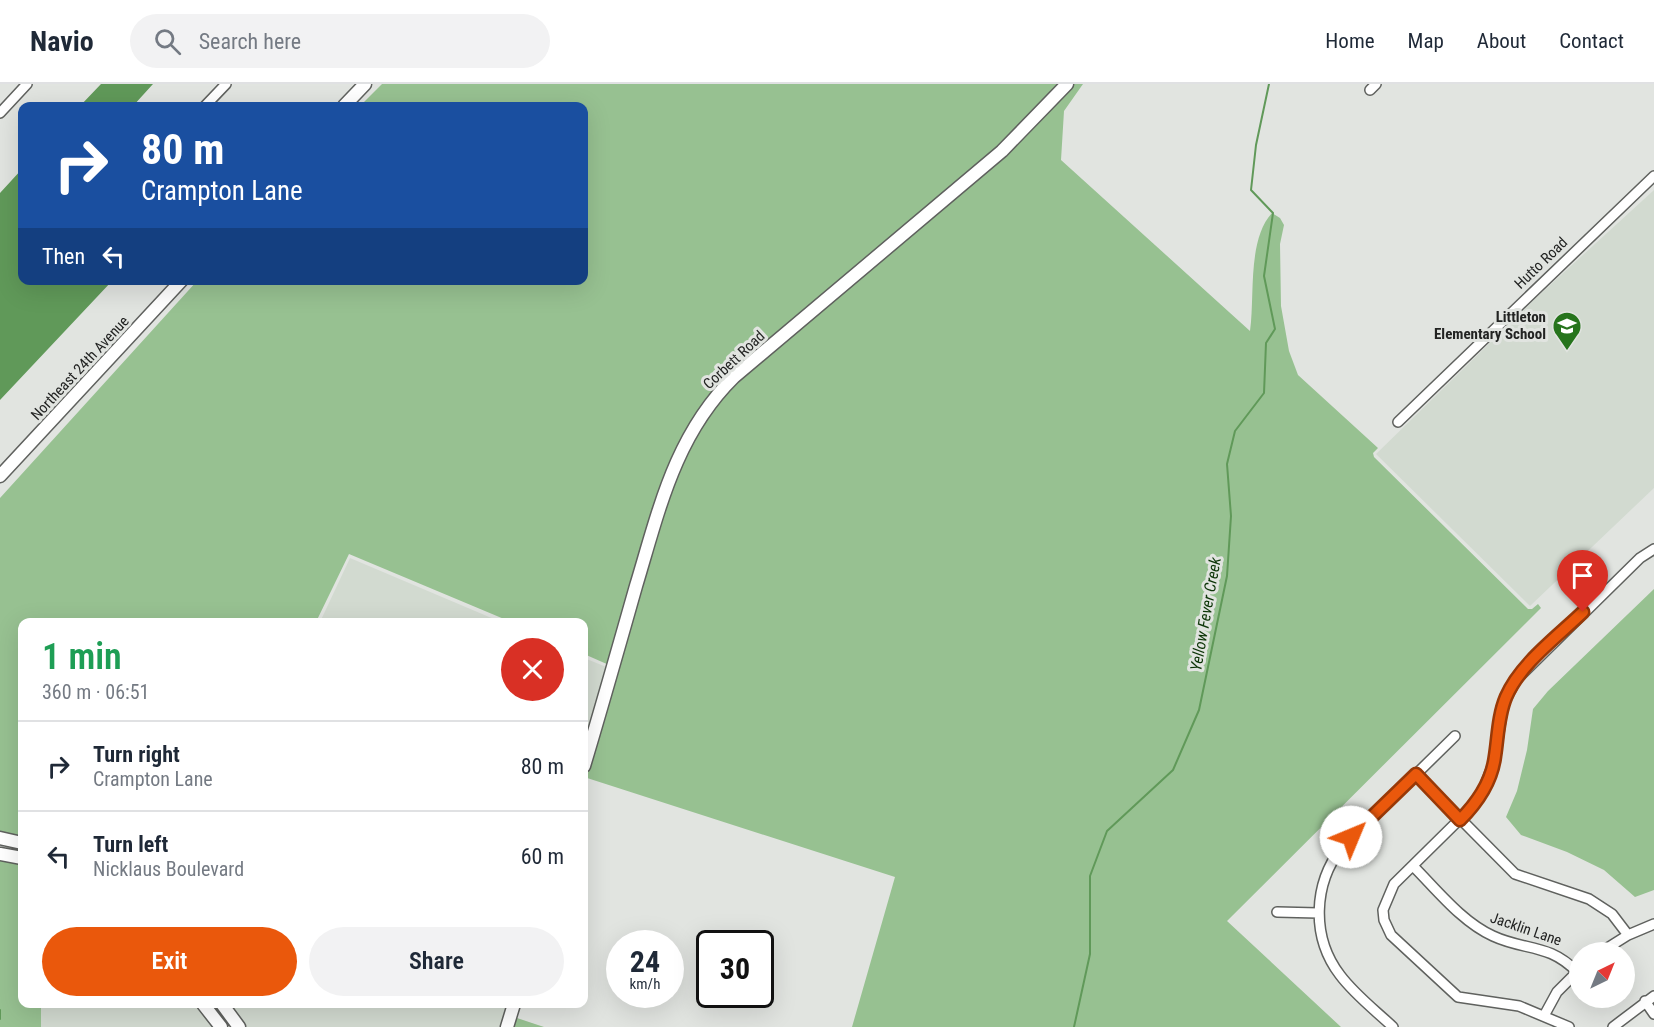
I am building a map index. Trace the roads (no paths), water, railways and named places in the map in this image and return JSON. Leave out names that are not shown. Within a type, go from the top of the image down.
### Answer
[{"type":"street","points":[[0,113],[27,84]]},
{"type":"street","points":[[209,102],[226,84]]},
{"type":"street","points":[[348,102],[365,84]]},
{"type":"street","name":"Corbett Road","points":[[588,752],[667,483],[688,434],[703,412],[741,371],[1002,151],[1067,84]]},
{"type":"street","name":"Hutto Road","points":[[1398,422],[1654,176]]},
{"type":"street","name":"Northeast 24th Avenue","points":[[0,476],[177,285]]},
{"type":"street","points":[[1569,1027],[1545,1014],[1510,1003],[1467,1000],[1458,997],[1396,942],[1384,920],[1385,901],[1394,884],[1476,802],[1490,777],[1503,705],[1516,680],[1640,558],[1654,549]]},
{"type":"street","points":[[1393,1027],[1336,970],[1322,938],[1318,913],[1322,886],[1337,853],[1455,736]]},
{"type":"street","points":[[1416,774],[1515,874],[1589,899],[1612,915],[1628,935]]},
{"type":"street","points":[[0,838],[18,842]]},
{"type":"street","points":[[0,854],[18,857]]},
{"type":"street","name":"Jacklin Lane","points":[[1413,866],[1480,929],[1502,939],[1552,952],[1569,964]]},
{"type":"street","points":[[1277,912],[1318,913]]},
{"type":"street","points":[[1617,942],[1654,924]]},
{"type":"street","points":[[1545,1014],[1557,992],[1569,979]]},
{"type":"street","points":[[1613,1027],[1654,996]]},
{"type":"street","points":[[1645,1001],[1654,1014]]},
{"type":"street","points":[[206,1008],[221,1027]]},
{"type":"street","points":[[225,1008],[239,1027]]},
{"type":"street","points":[[507,1027],[513,1008]]},
{"type":"waterway","name":"Yellow Fever Creek","points":[[1074,1027],[1090,954],[1090,876],[1107,831],[1173,770],[1199,710],[1227,576],[1231,516],[1227,464],[1235,431],[1264,393],[1266,343],[1275,329],[1264,276],[1273,213],[1251,190],[1256,145],[1269,84]]},
{"type":"waterway","points":[[0,1010],[0,1019]]},
{"type":"place","name":"Littleton Elementary School","points":[[1567,352]]}]
